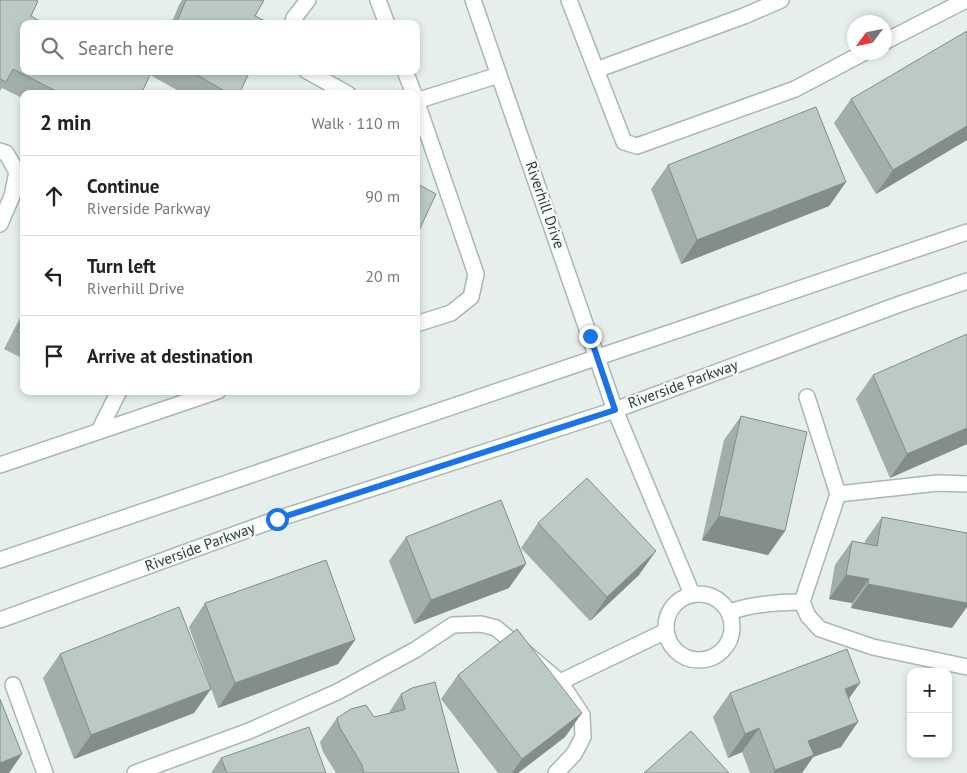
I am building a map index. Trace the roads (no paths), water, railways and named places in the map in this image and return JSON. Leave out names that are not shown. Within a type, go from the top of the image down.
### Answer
[{"type":"street","points":[[293,20],[308,0]]},
{"type":"street","points":[[378,0],[386,20]]},
{"type":"street","name":"Riverhill Drive","points":[[473,0],[615,410],[692,594]]},
{"type":"street","points":[[569,0],[624,142],[638,146],[794,89],[849,60]]},
{"type":"street","points":[[596,70],[744,16],[781,0]]},
{"type":"street","points":[[892,38],[966,0]]},
{"type":"street","points":[[314,75],[341,90]]},
{"type":"street","points":[[407,75],[412,90]]},
{"type":"street","points":[[420,100],[499,75]]},
{"type":"street","points":[[420,113],[476,274],[471,297],[451,313],[420,323]]},
{"type":"street","points":[[0,151],[6,153],[18,172],[12,196],[0,224]]},
{"type":"street","points":[[0,560],[967,232]]},
{"type":"street","name":"Riverside Parkway","points":[[0,620],[277,519],[615,410],[967,281]]},
{"type":"street","points":[[100,431],[117,395]]},
{"type":"street","points":[[0,465],[206,395]]},
{"type":"street","points":[[807,397],[838,494],[802,602],[808,616],[820,629],[873,647],[967,667]]},
{"type":"street","points":[[838,494],[938,483],[967,484]]},
{"type":"street","points":[[692,594],[703,594],[713,597],[729,612],[732,625],[731,638],[724,649],[714,657],[702,660],[690,659],[678,653],[670,643],[666,630],[667,618],[672,608],[681,599],[692,594]]},
{"type":"street","points":[[729,612],[745,607],[776,602],[802,602]]},
{"type":"street","points":[[136,773],[249,730],[337,692],[415,650],[453,625],[480,624],[496,628],[560,682],[582,715],[584,736],[574,754],[556,773]]},
{"type":"street","points":[[560,682],[666,630]]},
{"type":"street","points":[[13,685],[45,773]]}]
